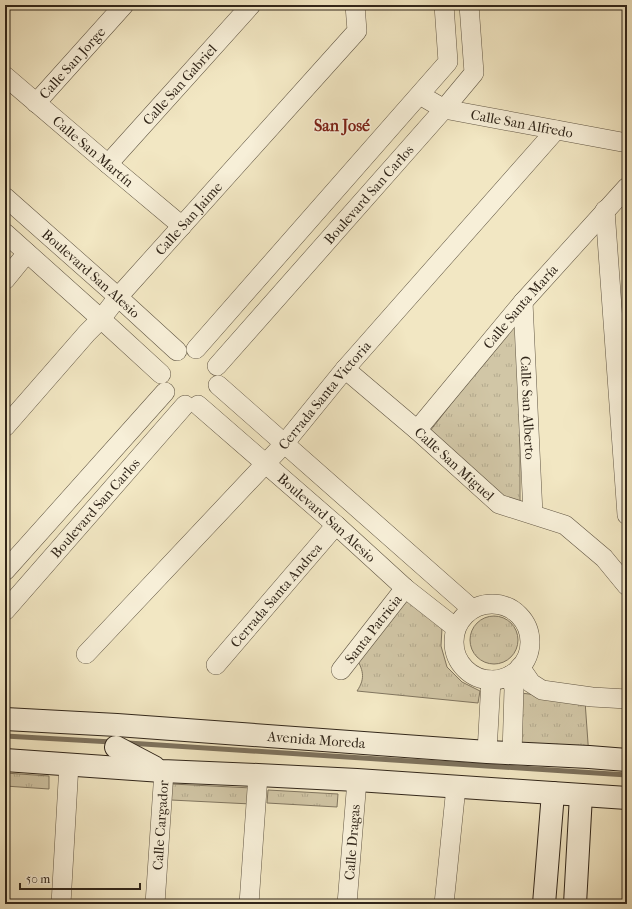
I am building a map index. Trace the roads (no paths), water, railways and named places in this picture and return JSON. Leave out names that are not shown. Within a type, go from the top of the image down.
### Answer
[{"type":"main road","name":"Avenida Moreda","points":[[5,719],[117,725],[512,754],[627,760]]},
{"type":"main road","points":[[116,747],[117,725]]},
{"type":"main road","points":[[72,765],[99,758],[116,747]]},
{"type":"main road","points":[[116,747],[163,771]]},
{"type":"main road","points":[[5,760],[163,771],[357,780],[627,798]]},
{"type":"main road","points":[[544,904],[553,793]]},
{"type":"main road","points":[[575,904],[581,795]]},
{"type":"street","name":"Calle San Jorge","points":[[36,103],[124,5]]},
{"type":"street","name":"Calle San Gabriel","points":[[108,164],[251,5]]},
{"type":"street","name":"Calle San Jaime","points":[[5,427],[87,332],[101,319],[118,297],[357,31],[354,5]]},
{"type":"street","name":"Boulevard San Carlos","points":[[196,349],[448,62],[444,5]]},
{"type":"street","name":"Boulevard San Carlos","points":[[217,366],[474,73],[469,5]]},
{"type":"street","name":"Calle San Martín","points":[[5,76],[182,226]]},
{"type":"street","name":"Calle San Alfredo","points":[[420,95],[444,109],[627,143]]},
{"type":"street","name":"Cerrada Santa Victoria","points":[[86,654],[284,444],[345,369],[556,130]]},
{"type":"street","name":"Calle Santa María","points":[[417,430],[524,302],[627,186]]},
{"type":"street","name":"Boulevard San Alesio","points":[[5,197],[177,351]]},
{"type":"street","points":[[605,210],[627,515]]},
{"type":"street","name":"Boulevard San Alesio","points":[[5,233],[101,319],[163,383]]},
{"type":"street","points":[[5,280],[27,253]]},
{"type":"street","name":"Calle San Alberto","points":[[524,302],[533,514]]},
{"type":"street","points":[[186,348],[196,349],[205,352],[212,358],[217,366],[219,376],[218,385],[214,394],[207,400],[192,405],[177,403],[171,398],[163,383],[164,365],[169,357],[177,351],[186,348]]},
{"type":"street","name":"Calle San Miguel","points":[[345,369],[417,430],[499,504],[565,524],[604,558],[627,586]]},
{"type":"street","name":"Boulevard San Carlos","points":[[5,571],[163,383]]},
{"type":"street","name":"Boulevard San Alesio","points":[[218,385],[472,609]]},
{"type":"street","name":"Boulevard San Carlos","points":[[5,611],[192,405]]},
{"type":"street","name":"Boulevard San Alesio","points":[[192,405],[266,463],[405,588],[456,628]]},
{"type":"street","name":"Cerrada Santa Andrea","points":[[216,665],[336,525]]},
{"type":"street","name":"Santa Patricia","points":[[341,670],[405,588]]},
{"type":"street","points":[[495,604],[507,606],[517,613],[525,622],[530,633],[530,645],[527,657],[516,671],[502,679],[492,680],[477,677],[465,669],[457,657],[454,643],[456,628],[462,618],[472,609],[483,605],[495,604]]},
{"type":"street","points":[[516,671],[542,690],[592,697],[627,699]]},
{"type":"street","points":[[512,754],[516,671]]},
{"type":"street","points":[[487,752],[492,680]]},
{"type":"street","points":[[62,904],[72,765]]},
{"type":"street","name":"Calle Cargador","points":[[155,904],[163,771]]},
{"type":"street","points":[[249,904],[258,775]]},
{"type":"street","name":"Calle Dragas","points":[[347,904],[357,780]]},
{"type":"street","points":[[444,904],[456,787]]},
{"type":"waterway","points":[[5,736],[112,742]]},
{"type":"waterway","points":[[128,743],[627,775]]},
{"type":"district","name":"San José","points":[[342,125]]}]
